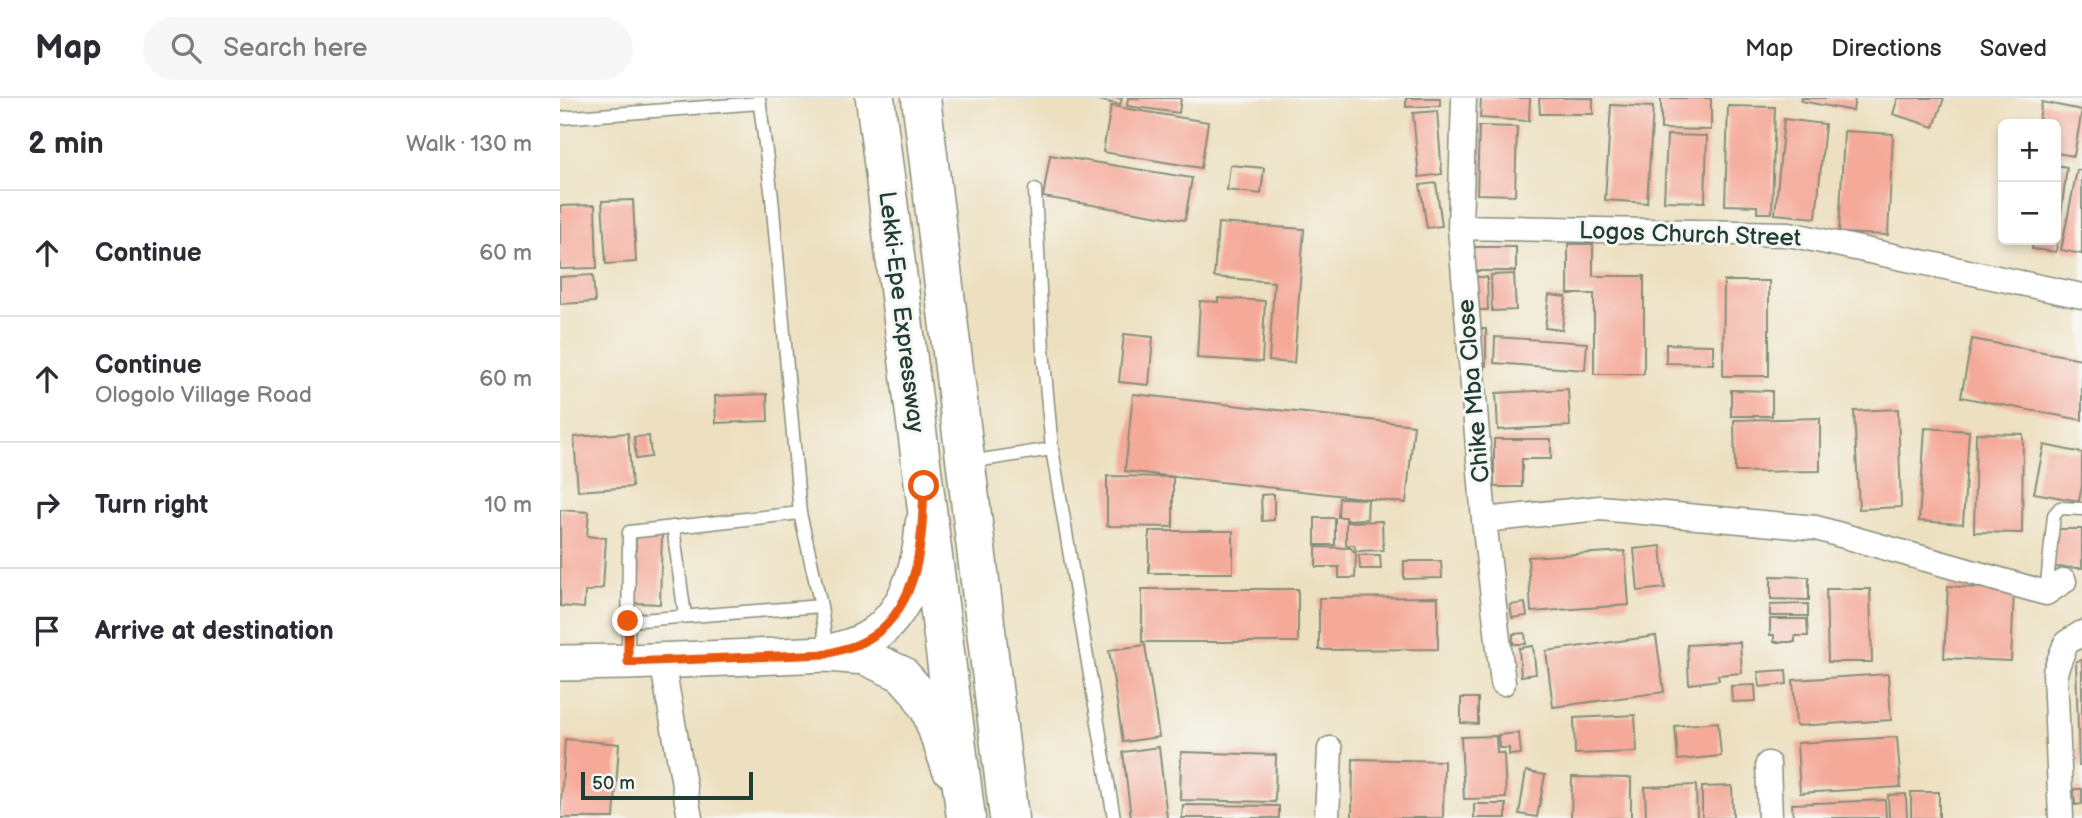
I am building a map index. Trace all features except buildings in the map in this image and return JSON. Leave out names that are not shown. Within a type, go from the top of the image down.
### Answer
[{"type":"highway","name":"Lekki-Epe Expressway","points":[[875,98],[965,815]]},
{"type":"highway","name":"Lekki-Epe Expressway","points":[[921,98],[1009,818]]},
{"type":"street","name":"Chike Mba Close","points":[[1464,98],[1460,227],[1484,520],[1503,683]]},
{"type":"street","name":"Logos Church Street","points":[[1460,227],[1789,234],[2082,296]]},
{"type":"street","points":[[827,654],[854,646],[873,636],[889,621],[902,603],[914,575],[922,538],[924,486]]},
{"type":"street","points":[[1484,520],[1601,508],[1816,527],[2055,587]]},
{"type":"street","points":[[2061,818],[2055,672],[2066,643],[2082,633]]},
{"type":"street","points":[[560,663],[827,654],[865,657],[882,663],[902,674],[917,691],[937,731],[965,815]]},
{"type":"street","points":[[645,661],[690,818]]},
{"type":"street","points":[[1327,818],[1330,750]]},
{"type":"street","points":[[1768,764],[1770,818]]},
{"type":"lane","points":[[560,118],[759,100],[772,198],[800,513],[821,606],[827,654]]},
{"type":"lane","points":[[1035,190],[1043,350],[1052,449],[1114,818]]},
{"type":"lane","points":[[965,462],[1052,449]]},
{"type":"lane","points":[[2055,587],[2054,515],[2060,508],[2082,509]]},
{"type":"lane","points":[[645,661],[628,621],[629,532],[800,513]]},
{"type":"lane","points":[[673,527],[685,616]]},
{"type":"lane","points":[[628,621],[821,606]]},
{"type":"route","points":[[628,621],[628,662],[827,654],[854,646],[873,636],[889,621],[902,603],[914,575],[922,538],[924,486]]}]
